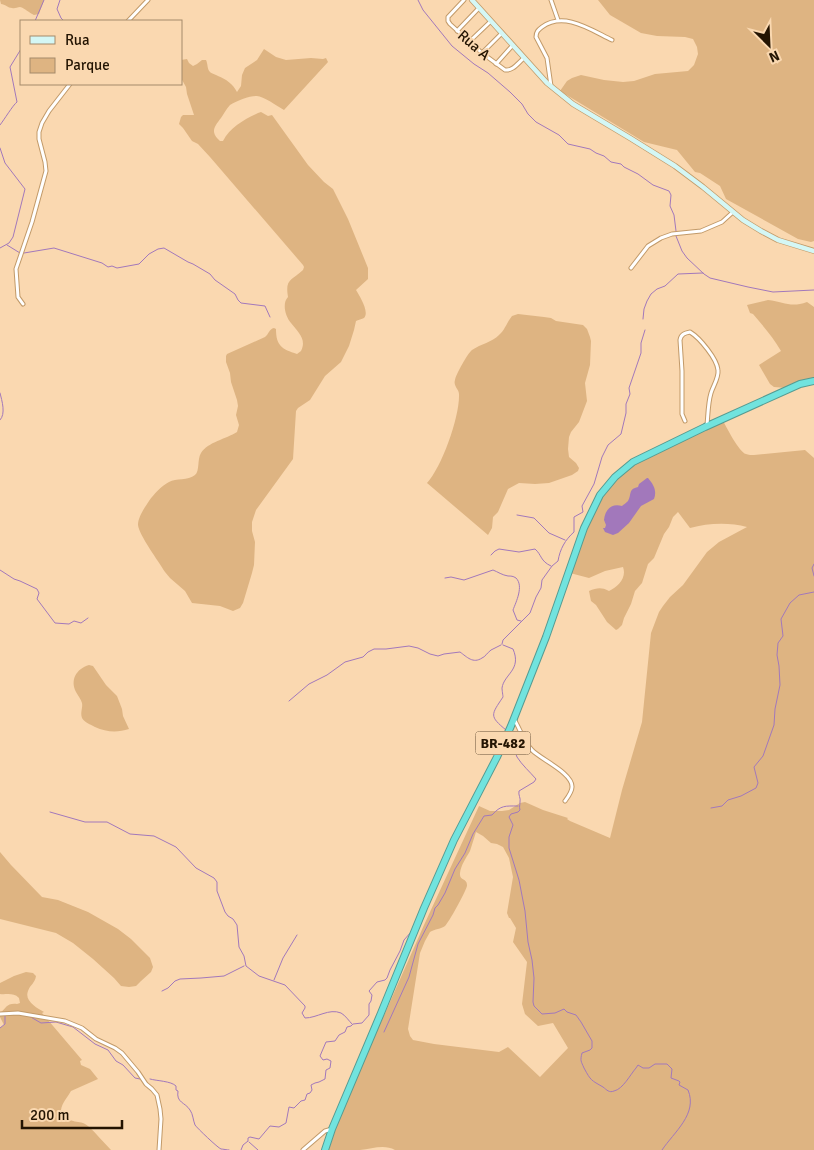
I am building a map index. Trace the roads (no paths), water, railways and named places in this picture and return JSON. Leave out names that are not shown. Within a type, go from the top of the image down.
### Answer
[{"type":"highway","name":"BR-482","points":[[325,1150],[424,908],[454,840],[497,757],[514,718],[546,637],[587,523],[594,506],[605,488],[615,477],[634,462],[707,426],[800,384],[814,382]]},
{"type":"street","points":[[129,20],[148,0]]},
{"type":"street","name":"Rua A","points":[[464,0],[448,17],[448,21],[457,31],[505,70],[510,70],[524,58]]},
{"type":"street","points":[[472,0],[552,87],[573,104],[675,166],[743,220],[770,236],[814,252]]},
{"type":"street","points":[[551,0],[558,20]]},
{"type":"street","points":[[457,31],[479,8]]},
{"type":"street","points":[[552,87],[547,58],[537,42],[536,33],[538,30],[558,20],[573,22],[612,40]]},
{"type":"street","points":[[469,42],[491,21]]},
{"type":"street","points":[[482,53],[502,33]]},
{"type":"street","points":[[496,64],[513,45]]},
{"type":"street","points":[[24,304],[18,298],[16,269],[46,171],[39,132],[49,111],[69,85]]},
{"type":"street","points":[[631,268],[648,246],[662,238],[672,234],[701,231],[722,222],[733,212]]},
{"type":"street","points":[[685,422],[682,414],[680,337],[690,332],[701,341],[716,362],[718,370],[710,393],[707,426]]},
{"type":"street","points":[[514,718],[532,750],[553,764],[571,781],[572,789],[565,801]]},
{"type":"street","points":[[0,1014],[18,1013],[65,1021],[82,1028],[96,1039],[122,1053],[157,1095],[161,1119],[159,1150]]},
{"type":"street","points":[[303,1150],[325,1132],[332,1129]]},
{"type":"waterway","points":[[35,20],[44,0]]},
{"type":"waterway","points":[[60,0],[57,9],[63,20]]},
{"type":"waterway","points":[[418,0],[423,10],[452,46],[510,92],[536,122],[559,135],[568,144],[590,149],[611,162],[621,164],[653,185],[669,191],[671,195],[670,206],[674,215],[676,231]]},
{"type":"waterway","points":[[0,125],[17,102],[10,67],[20,51]]},
{"type":"waterway","points":[[0,148],[5,163],[25,189],[13,237],[9,243],[0,248]]},
{"type":"waterway","points":[[676,236],[687,258],[710,278],[773,292],[814,290]]},
{"type":"waterway","points":[[7,245],[20,253]]},
{"type":"waterway","points":[[24,253],[54,248],[102,263],[108,267],[117,268],[139,264],[149,254],[164,248],[210,274],[215,280],[235,294],[241,303],[265,306],[270,317]]},
{"type":"waterway","points":[[643,319],[647,301],[657,289],[665,286],[678,274],[703,273]]},
{"type":"waterway","points":[[502,644],[503,640],[530,613],[541,588],[542,580],[558,561],[563,545],[574,532],[574,517],[583,512],[582,506],[594,484],[602,457],[608,445],[621,434],[626,404],[630,394],[629,388],[641,353],[641,343],[645,330]]},
{"type":"waterway","points":[[0,393],[3,411],[0,420]]},
{"type":"waterway","points":[[517,515],[534,518],[549,533],[565,540]]},
{"type":"waterway","points":[[491,555],[499,549],[519,552],[535,549],[545,562],[551,566]]},
{"type":"waterway","points":[[814,564],[812,568],[814,576]]},
{"type":"waterway","points":[[0,570],[14,579],[37,589],[39,593],[37,599],[55,623],[69,624],[74,621],[81,623],[88,618]]},
{"type":"waterway","points":[[445,578],[451,577],[464,580],[493,570],[515,577],[518,581],[519,590],[513,610],[517,620],[521,621]]},
{"type":"waterway","points":[[711,808],[722,806],[728,800],[756,788],[758,783],[754,767],[763,756],[774,725],[780,685],[777,655],[778,643],[783,636],[781,619],[790,603],[799,595],[814,592]]},
{"type":"waterway","points":[[289,701],[309,684],[327,675],[345,662],[363,657],[374,649],[409,646],[438,656],[460,652],[470,659],[479,660],[491,650],[501,645]]},
{"type":"waterway","points":[[503,645],[513,649],[515,656],[514,667],[503,683],[503,697],[494,712],[494,718],[506,730]]},
{"type":"waterway","points":[[510,735],[515,744],[517,757],[536,779],[519,791],[520,810],[509,817],[513,825],[509,837],[509,848],[519,880],[525,911],[534,978],[534,1006],[542,1014],[555,1013],[564,1009],[576,1015],[592,1041],[592,1048],[582,1053],[582,1064],[592,1080],[608,1091],[612,1092],[620,1088],[638,1065],[643,1068],[649,1068],[655,1064],[667,1064],[672,1069],[671,1078],[679,1081],[679,1085],[688,1090],[690,1107],[683,1122],[662,1150]]},
{"type":"waterway","points":[[384,1032],[409,977],[418,944],[473,834],[484,816],[492,815],[498,809],[504,807],[518,806]]},
{"type":"waterway","points":[[50,812],[85,822],[107,822],[130,834],[154,836],[176,847],[196,868],[214,878],[217,882],[217,891],[225,912],[237,925],[239,947],[244,956],[246,966],[259,976],[285,985],[305,1006],[302,1013],[305,1018],[328,1012],[337,1012],[342,1014],[352,1024]]},
{"type":"waterway","points":[[241,1150],[248,1141],[248,1138],[259,1139],[270,1126],[279,1127],[286,1123],[289,1107],[294,1108],[301,1101],[305,1100],[307,1094],[312,1090],[311,1085],[325,1079],[326,1070],[330,1068],[331,1061],[323,1060],[320,1056],[326,1042],[335,1041],[339,1035],[345,1032],[347,1027],[362,1023],[369,1015],[369,1004],[372,995],[369,991],[377,982],[387,978],[404,940],[414,925]]},
{"type":"waterway","points":[[274,980],[283,958],[297,935]]},
{"type":"waterway","points":[[162,991],[180,979],[224,976],[244,966]]},
{"type":"waterway","points":[[0,1028],[5,1024],[5,1016]]},
{"type":"waterway","points":[[29,1016],[41,1023],[56,1022],[73,1027],[95,1044],[108,1050],[116,1061],[123,1065],[135,1078],[140,1079]]},
{"type":"waterway","points":[[150,1079],[174,1084],[178,1091],[178,1098],[188,1107],[195,1125],[219,1148],[229,1150]]},
{"type":"waterway","points":[[249,1142],[258,1150]]}]
